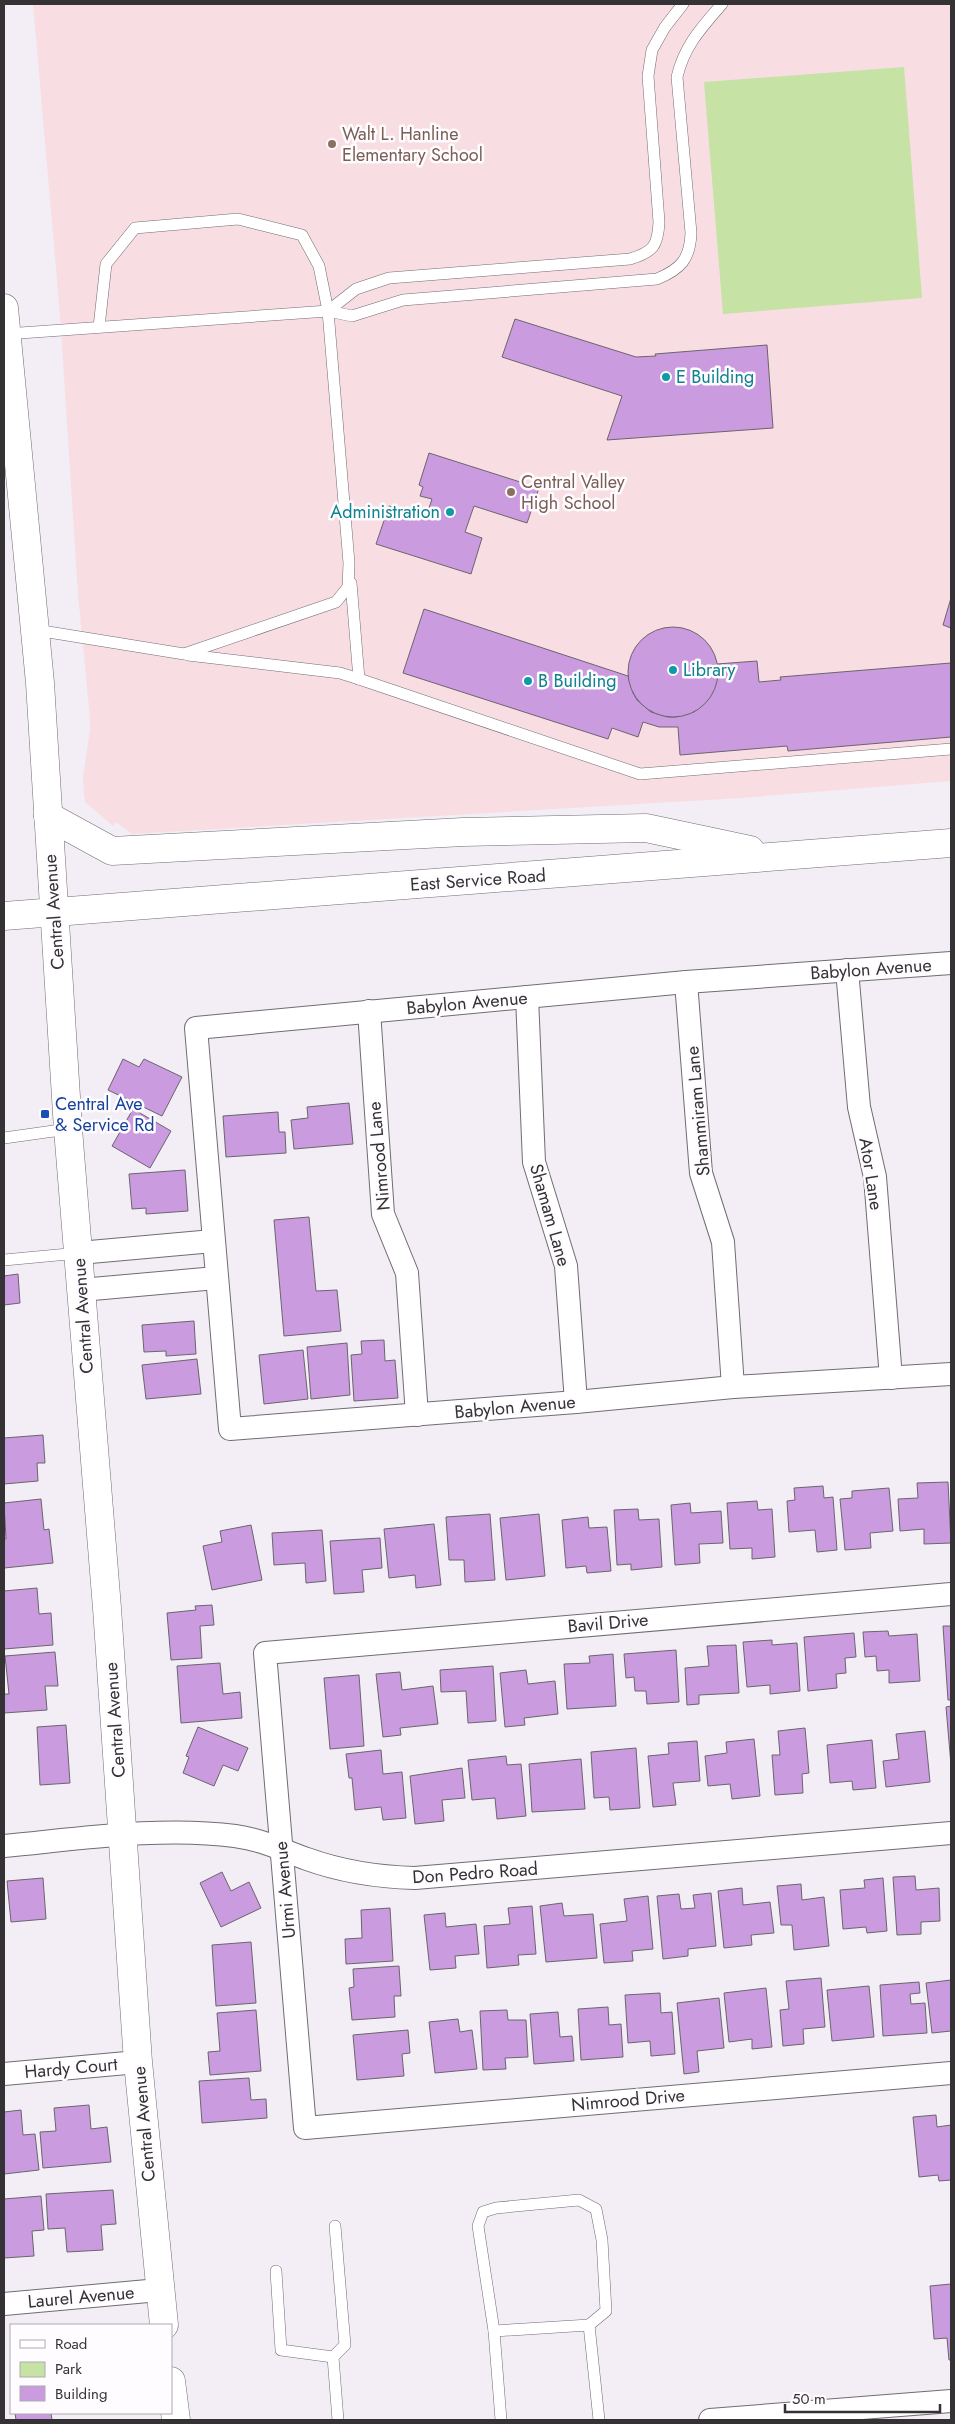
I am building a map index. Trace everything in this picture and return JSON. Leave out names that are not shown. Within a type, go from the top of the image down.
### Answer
[{"type":"street","name":"Central Avenue","points":[[5,321],[40,683],[68,1129],[108,1608],[138,2062],[164,2324]]},
{"type":"street","points":[[48,816],[112,851],[463,832],[646,828],[780,857]]},
{"type":"street","name":"East Service Road","points":[[4,916],[951,843]]},
{"type":"street","name":"Babylon Avenue","points":[[951,963],[686,982],[196,1028],[230,1429],[576,1402],[733,1387],[951,1374]]},
{"type":"street","name":"Ator Lane","points":[[847,970],[859,1107],[875,1177],[891,1378]]},
{"type":"street","name":"Shammiram Lane","points":[[686,982],[701,1173],[723,1242],[733,1387]]},
{"type":"street","name":"Shamam Lane","points":[[527,997],[534,1162],[566,1266],[576,1402]]},
{"type":"street","name":"Nimrood Lane","points":[[369,1011],[383,1214],[408,1273],[418,1415]]},
{"type":"street","points":[[79,1253],[213,1241]]},
{"type":"street","points":[[81,1290],[216,1278]]},
{"type":"street","name":"Bavil Drive","points":[[265,1653],[951,1594]]},
{"type":"street","name":"Urmi Avenue","points":[[265,1653],[305,2128]]},
{"type":"street","name":"Don Pedro Road","points":[[4,1846],[123,1835],[200,1834],[236,1836],[282,1847],[306,1859],[343,1871],[381,1877],[415,1878],[951,1833]]},
{"type":"street","name":"Hardy Court","points":[[4,2074],[138,2062]]},
{"type":"street","name":"Nimrood Drive","points":[[305,2128],[951,2073]]},
{"type":"street","name":"Laurel Avenue","points":[[4,2304],[159,2290]]},
{"type":"street","points":[[172,2390],[176,2420]]},
{"type":"street","points":[[710,2420],[951,2401]]},
{"type":"lane","points":[[328,311],[356,289],[389,278],[630,259],[646,254],[658,238],[659,222],[648,76],[652,50],[665,27],[683,4]]},
{"type":"lane","points":[[5,321],[99,327],[328,311],[352,316],[403,300],[657,279],[673,272],[684,261],[690,248],[678,77],[681,59],[690,42],[722,4]]},
{"type":"lane","points":[[99,327],[106,264],[135,228],[238,219],[302,235],[319,266],[328,311],[359,679]]},
{"type":"lane","points":[[184,654],[336,602],[348,587],[350,575]]},
{"type":"lane","points":[[34,630],[184,654],[340,673],[640,774],[951,749]]},
{"type":"lane","points":[[4,1138],[68,1129]]},
{"type":"lane","points":[[4,1260],[79,1253]]},
{"type":"lane","points":[[494,2331],[589,2325],[606,2311],[602,2240],[596,2209],[578,2200],[496,2208],[482,2212],[478,2226],[494,2331],[501,2420]]},
{"type":"lane","points":[[335,2226],[345,2345],[333,2357],[338,2420]]},
{"type":"lane","points":[[276,2271],[281,2350],[333,2357]]},
{"type":"lane","points":[[589,2325],[599,2420]]},
{"type":"shaded area","name":"Central Valley High School","points":[[33,4],[951,4],[951,781],[742,798],[132,834],[116,822],[113,826],[85,802],[84,794],[83,778],[90,719],[78,594],[60,315]]},
{"type":"green space","points":[[904,67],[922,298],[723,314],[704,82]]},
{"type":"building","name":"E Building","points":[[515,319],[636,357],[767,345],[773,428],[607,440],[622,396],[502,357]]},
{"type":"building","name":"Administration","points":[[429,453],[539,488],[527,523],[474,506],[465,532],[482,538],[471,574],[376,544],[389,506],[426,517],[432,499],[420,496],[423,487],[419,485]]},
{"type":"building","points":[[951,598],[951,628],[943,625]]},
{"type":"building","name":"B Building","points":[[424,609],[628,676],[637,700],[651,712],[668,717],[676,717],[694,712],[708,700],[717,679],[717,664],[757,661],[759,682],[781,680],[780,677],[951,663],[951,737],[788,751],[787,746],[680,755],[678,727],[659,727],[643,722],[638,737],[612,728],[608,739],[403,673]]},
{"type":"building","name":"Library","points":[[673,627],[682,628],[698,635],[710,647],[717,663],[717,681],[710,697],[698,709],[682,716],[673,717],[664,716],[648,709],[636,697],[629,681],[628,672],[629,663],[636,647],[648,635],[664,628]]},
{"type":"building","points":[[123,1059],[139,1067],[144,1059],[182,1077],[162,1116],[108,1090]]},
{"type":"building","points":[[349,1103],[353,1144],[294,1149],[291,1120],[308,1118],[307,1107]]},
{"type":"building","points":[[133,1109],[171,1131],[150,1168],[112,1146]]},
{"type":"building","points":[[278,1112],[279,1132],[285,1132],[286,1153],[226,1157],[223,1116]]},
{"type":"building","points":[[185,1170],[188,1211],[146,1214],[146,1208],[132,1209],[129,1174]]},
{"type":"building","points":[[309,1217],[316,1291],[337,1290],[341,1331],[284,1336],[274,1220]]},
{"type":"building","points":[[18,1274],[20,1303],[4,1305],[4,1276]]},
{"type":"building","points":[[194,1321],[196,1354],[166,1356],[166,1351],[144,1352],[142,1325]]},
{"type":"building","points":[[384,1340],[385,1361],[395,1360],[398,1398],[354,1401],[351,1355],[362,1354],[361,1341]]},
{"type":"building","points":[[347,1343],[350,1395],[311,1399],[307,1347]]},
{"type":"building","points":[[303,1350],[308,1399],[264,1404],[259,1355]]},
{"type":"building","points":[[197,1359],[201,1394],[146,1399],[142,1365]]},
{"type":"building","points":[[43,1435],[45,1463],[37,1463],[38,1481],[4,1484],[4,1438]]},
{"type":"building","points":[[948,1482],[951,1543],[924,1544],[924,1529],[900,1531],[898,1499],[918,1498],[917,1483]]},
{"type":"building","points":[[823,1486],[824,1498],[833,1497],[837,1550],[817,1552],[815,1530],[789,1532],[787,1501],[795,1500],[794,1488]]},
{"type":"building","points":[[889,1488],[893,1531],[870,1533],[871,1548],[845,1550],[840,1499],[852,1498],[852,1491]]},
{"type":"building","points":[[41,1499],[44,1530],[49,1529],[53,1563],[4,1568],[4,1539],[6,1539],[4,1503]]},
{"type":"building","points":[[757,1501],[758,1510],[772,1509],[775,1557],[752,1559],[752,1548],[730,1549],[727,1503]]},
{"type":"building","points":[[690,1503],[691,1513],[721,1511],[723,1543],[699,1544],[700,1563],[675,1565],[671,1505]]},
{"type":"building","points":[[638,1509],[639,1520],[659,1519],[662,1567],[631,1570],[631,1564],[617,1565],[614,1510]]},
{"type":"building","points":[[490,1514],[495,1580],[465,1582],[464,1560],[449,1560],[446,1517]]},
{"type":"building","points":[[539,1514],[545,1576],[506,1580],[500,1518]]},
{"type":"building","points":[[588,1517],[589,1528],[607,1527],[611,1571],[587,1573],[586,1566],[566,1568],[562,1520]]},
{"type":"building","points":[[434,1524],[441,1585],[416,1588],[415,1575],[389,1578],[384,1529]]},
{"type":"building","points":[[251,1525],[262,1580],[212,1590],[203,1546],[222,1542],[220,1531]]},
{"type":"building","points":[[322,1530],[326,1581],[306,1583],[305,1563],[274,1565],[272,1533]]},
{"type":"building","points":[[380,1538],[382,1568],[362,1570],[364,1592],[334,1594],[330,1541]]},
{"type":"building","points":[[37,1588],[39,1614],[51,1613],[53,1645],[4,1649],[4,1591]]},
{"type":"building","points":[[212,1605],[214,1625],[200,1626],[202,1658],[171,1660],[167,1613],[196,1610],[195,1606]]},
{"type":"building","points":[[943,1626],[951,1626],[951,1700],[948,1700]]},
{"type":"building","points":[[888,1631],[889,1636],[917,1634],[920,1681],[889,1683],[889,1670],[877,1671],[876,1656],[865,1657],[863,1632]]},
{"type":"building","points":[[854,1633],[856,1657],[845,1658],[846,1673],[836,1674],[837,1688],[808,1691],[804,1637]]},
{"type":"building","points":[[772,1640],[772,1645],[797,1643],[800,1691],[770,1694],[770,1685],[747,1687],[743,1642]]},
{"type":"building","points":[[736,1645],[739,1693],[699,1695],[699,1704],[687,1705],[685,1668],[709,1666],[707,1646]]},
{"type":"building","points":[[676,1650],[679,1702],[647,1704],[646,1691],[635,1691],[634,1677],[626,1678],[624,1654]]},
{"type":"building","points":[[55,1652],[58,1686],[45,1686],[47,1710],[4,1713],[4,1694],[9,1694],[5,1656]]},
{"type":"building","points":[[613,1654],[616,1706],[567,1709],[564,1664],[590,1663],[589,1656]]},
{"type":"building","points":[[220,1663],[223,1694],[240,1692],[242,1718],[181,1723],[177,1666]]},
{"type":"building","points":[[493,1666],[496,1721],[468,1723],[466,1691],[441,1692],[440,1670]]},
{"type":"building","points":[[526,1670],[528,1684],[555,1681],[558,1714],[524,1718],[525,1725],[505,1727],[500,1673]]},
{"type":"building","points":[[400,1672],[402,1690],[433,1686],[438,1724],[400,1728],[401,1735],[383,1737],[376,1674]]},
{"type":"building","points":[[359,1675],[364,1746],[330,1749],[324,1678]]},
{"type":"building","points":[[951,1706],[951,1765],[946,1707]]},
{"type":"building","points":[[66,1725],[70,1783],[40,1785],[37,1727]]},
{"type":"building","points":[[198,1727],[248,1748],[238,1771],[223,1765],[214,1786],[183,1773],[189,1757],[186,1756]]},
{"type":"building","points":[[805,1728],[809,1773],[802,1774],[803,1793],[775,1795],[772,1755],[780,1755],[778,1731]]},
{"type":"building","points":[[925,1731],[930,1782],[886,1787],[883,1761],[899,1759],[896,1734]]},
{"type":"building","points":[[754,1739],[760,1796],[732,1799],[730,1784],[708,1786],[705,1756],[727,1753],[726,1742]]},
{"type":"building","points":[[872,1740],[876,1788],[853,1790],[852,1781],[830,1783],[827,1745]]},
{"type":"building","points":[[697,1741],[700,1781],[673,1783],[676,1805],[653,1807],[648,1756],[669,1754],[668,1743]]},
{"type":"building","points":[[636,1748],[640,1808],[610,1810],[609,1797],[594,1798],[591,1752]]},
{"type":"building","points":[[381,1750],[383,1774],[402,1772],[406,1818],[383,1820],[381,1807],[355,1810],[352,1778],[349,1778],[346,1754]]},
{"type":"building","points":[[506,1756],[507,1765],[521,1764],[526,1816],[497,1819],[495,1798],[472,1800],[468,1760]]},
{"type":"building","points":[[581,1759],[585,1809],[532,1812],[529,1764]]},
{"type":"building","points":[[462,1768],[465,1798],[442,1800],[444,1821],[415,1824],[410,1776]]},
{"type":"building","points":[[222,1872],[231,1891],[249,1882],[261,1908],[221,1927],[200,1883]]},
{"type":"building","points":[[915,1876],[916,1890],[939,1888],[940,1921],[921,1922],[921,1934],[897,1935],[893,1877]]},
{"type":"building","points":[[43,1878],[46,1919],[11,1922],[7,1881]]},
{"type":"building","points":[[883,1878],[887,1931],[867,1933],[866,1927],[843,1929],[840,1890],[865,1888],[864,1880]]},
{"type":"building","points":[[801,1884],[802,1900],[824,1897],[829,1946],[794,1950],[792,1925],[781,1925],[777,1886]]},
{"type":"building","points":[[742,1888],[743,1905],[770,1902],[774,1933],[751,1935],[752,1945],[724,1948],[718,1891]]},
{"type":"building","points":[[711,1893],[716,1946],[688,1949],[688,1956],[663,1959],[657,1896],[679,1894],[681,1909],[695,1908],[693,1895]]},
{"type":"building","points":[[648,1896],[653,1949],[632,1951],[633,1961],[604,1963],[600,1924],[627,1921],[624,1899]]},
{"type":"building","points":[[562,1903],[564,1916],[593,1914],[597,1958],[546,1962],[540,1906]]},
{"type":"building","points":[[532,1906],[536,1954],[518,1955],[519,1965],[487,1968],[484,1926],[510,1924],[508,1908]]},
{"type":"building","points":[[390,1908],[393,1961],[346,1964],[345,1939],[362,1938],[361,1910]]},
{"type":"building","points":[[445,1913],[446,1927],[476,1924],[479,1954],[455,1956],[456,1968],[430,1970],[424,1915]]},
{"type":"building","points":[[251,1942],[256,2003],[216,2006],[212,1945]]},
{"type":"building","points":[[399,1966],[401,1996],[394,1996],[395,2017],[352,2020],[349,1988],[354,1987],[353,1969]]},
{"type":"building","points":[[821,1978],[825,2027],[803,2029],[804,2044],[783,2046],[780,2010],[789,2009],[786,1981]]},
{"type":"building","points":[[951,1980],[951,2031],[932,2033],[926,1983]]},
{"type":"building","points":[[919,1982],[920,1993],[910,1994],[911,2004],[925,2003],[927,2033],[883,2036],[880,1985]]},
{"type":"building","points":[[869,1986],[874,2037],[832,2041],[827,1990]]},
{"type":"building","points":[[766,1988],[772,2047],[752,2049],[752,2039],[729,2042],[724,1993]]},
{"type":"building","points":[[660,1993],[661,2013],[672,2012],[675,2054],[651,2056],[650,2041],[628,2043],[625,1995]]},
{"type":"building","points":[[719,1998],[724,2048],[697,2051],[699,2072],[684,2074],[677,2003]]},
{"type":"building","points":[[608,2007],[609,2025],[621,2024],[623,2057],[581,2060],[578,2009]]},
{"type":"building","points":[[256,2010],[261,2071],[210,2075],[208,2052],[220,2051],[217,2013]]},
{"type":"building","points":[[507,2010],[508,2020],[526,2020],[528,2057],[505,2058],[506,2069],[483,2070],[480,2011]]},
{"type":"building","points":[[558,2012],[560,2037],[572,2036],[574,2061],[534,2064],[530,2014]]},
{"type":"building","points":[[458,2019],[460,2032],[472,2030],[477,2069],[435,2073],[429,2022]]},
{"type":"building","points":[[408,2030],[410,2053],[402,2054],[404,2076],[357,2080],[353,2035]]},
{"type":"building","points":[[249,2078],[251,2100],[266,2099],[267,2118],[202,2123],[199,2081]]},
{"type":"building","points":[[89,2105],[91,2129],[107,2127],[111,2162],[43,2168],[40,2132],[56,2131],[54,2108]]},
{"type":"building","points":[[21,2110],[23,2135],[35,2134],[39,2170],[4,2174],[4,2112]]},
{"type":"building","points":[[936,2115],[937,2127],[951,2125],[951,2180],[939,2181],[938,2175],[919,2177],[913,2117]]},
{"type":"building","points":[[113,2190],[116,2224],[101,2225],[103,2250],[67,2252],[65,2228],[48,2229],[46,2194]]},
{"type":"building","points":[[41,2196],[44,2230],[32,2231],[34,2256],[4,2258],[4,2199]]},
{"type":"building","points":[[951,2284],[951,2360],[949,2360],[947,2338],[934,2339],[930,2286]]},
{"type":"building","points":[[15,2414],[51,2414],[52,2420],[16,2420]]},
{"type":"place","name":"Walt L. Hanline Elementary School","points":[[332,144]]},
{"type":"place","name":"E Building","points":[[666,377]]},
{"type":"place","name":"Central Valley High School","points":[[511,492]]},
{"type":"place","name":"Administration","points":[[450,512]]},
{"type":"place","name":"Library","points":[[673,670]]},
{"type":"place","name":"B Building","points":[[528,681]]},
{"type":"place","name":"Central Ave & Service Rd","points":[[45,1114]]}]
